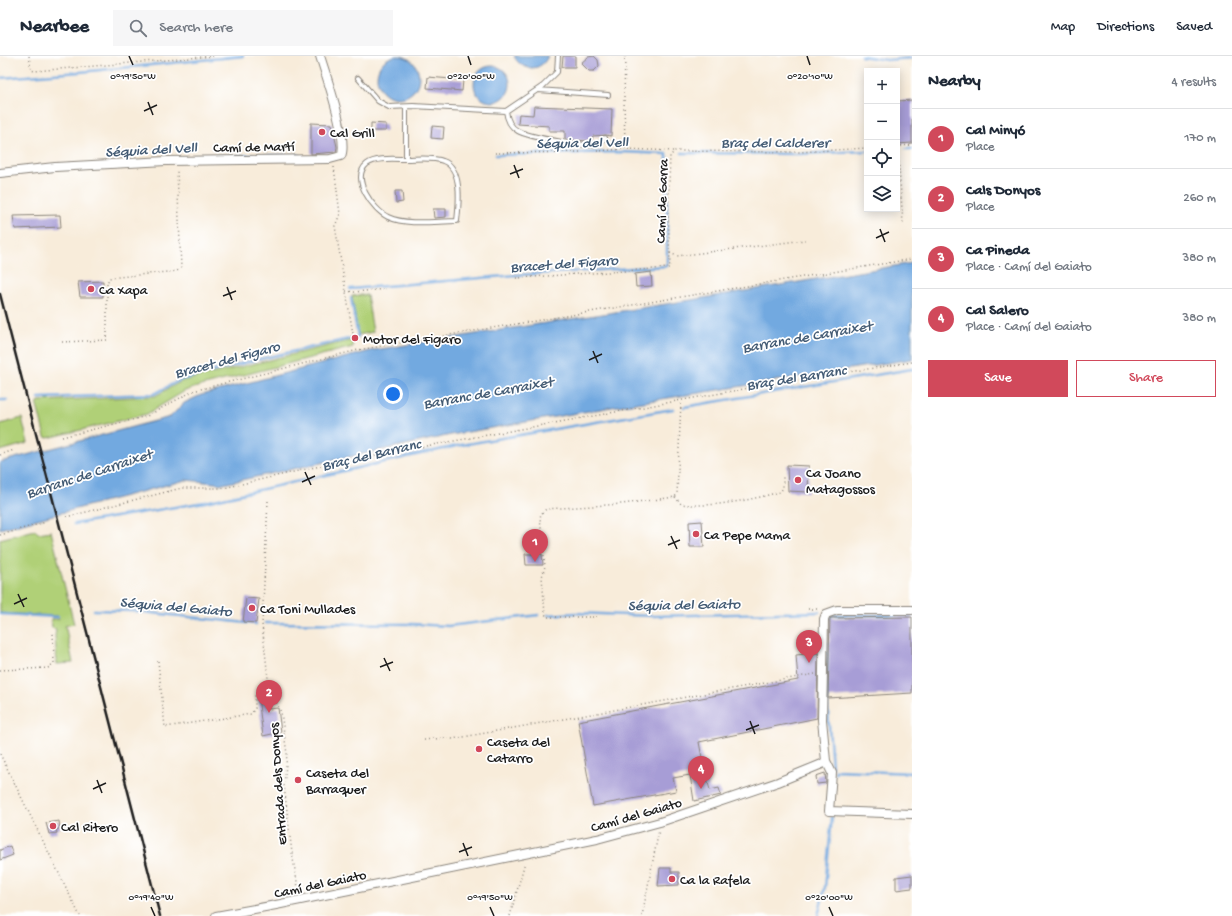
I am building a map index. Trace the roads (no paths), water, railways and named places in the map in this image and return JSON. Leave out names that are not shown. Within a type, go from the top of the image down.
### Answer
[{"type":"street","name":"Camí de Martí","points":[[0,173],[55,167],[177,161],[337,157],[343,152],[343,137],[320,56]]},
{"type":"street","points":[[912,610],[837,610],[826,614],[824,619],[822,720],[826,760],[832,773],[829,811],[912,814]]},
{"type":"street","name":"Camí del Gaiato","points":[[216,916],[597,839],[660,822],[778,782],[822,764],[826,760]]},
{"type":"lane","points":[[358,78],[378,101],[389,108],[406,106],[506,111],[537,90],[557,72],[558,56]]},
{"type":"lane","points":[[537,90],[608,95]]},
{"type":"lane","points":[[406,106],[406,158]]},
{"type":"lane","points":[[506,111],[507,120],[518,131],[554,140],[586,145],[598,144],[605,138]]},
{"type":"lane","points":[[406,158],[442,160],[448,164],[456,176],[459,206],[457,221],[404,222],[387,217],[373,207],[363,188],[362,172],[366,165],[372,161],[406,158]]},
{"type":"water","points":[[394,56],[402,56],[410,59],[416,65],[419,77],[416,89],[410,95],[402,98],[394,98],[386,95],[380,89],[377,81],[377,73],[380,65],[386,59]]},
{"type":"water","points":[[514,56],[548,56],[541,65],[531,68],[521,65]]},
{"type":"water","points":[[496,66],[505,71],[509,77],[509,91],[505,97],[496,102],[488,102],[479,97],[475,91],[474,80],[479,71],[485,67]]},
{"type":"water","name":"Barranc de Carraixet","points":[[912,263],[912,359],[618,406],[451,435],[223,484],[186,480],[0,529],[0,462],[170,417],[184,403],[201,395],[374,350],[685,301]]},
{"type":"waterway","points":[[0,78],[80,72],[243,56]]},
{"type":"waterway","points":[[861,56],[887,60],[912,58]]},
{"type":"waterway","name":"Braç del Calderer","points":[[906,149],[912,149]]},
{"type":"waterway","name":"Braç del Calderer","points":[[682,153],[799,154],[864,151]]},
{"type":"waterway","name":"Bracet del Figaro","points":[[350,289],[517,275],[667,266],[667,154],[621,152],[496,155]]},
{"type":"waterway","name":"Séquia del Vell","points":[[216,156],[299,155]]},
{"type":"waterway","name":"Bracet del Figaro","points":[[39,398],[154,394],[180,380],[251,361],[358,337],[351,298]]},
{"type":"waterway","name":"Braç del Barranc","points":[[684,407],[912,369]]},
{"type":"waterway","name":"Bracet del Figaro","points":[[0,400],[7,400]]},
{"type":"waterway","name":"Braç del Barranc","points":[[74,524],[205,502],[461,445],[673,409]]},
{"type":"waterway","name":"Séquia del Gaiato","points":[[94,610],[133,611],[256,624]]},
{"type":"waterway","name":"Séquia del Gaiato","points":[[548,615],[575,613],[653,616],[819,612]]},
{"type":"waterway","name":"Séquia del Gaiato","points":[[0,614],[58,617]]},
{"type":"waterway","name":"Séquia del Gaiato","points":[[265,623],[411,624],[448,626],[539,615]]},
{"type":"waterway","name":"Séquia del Gaiato","points":[[828,619],[833,615],[912,615]]},
{"type":"waterway","points":[[827,642],[827,698],[832,767]]},
{"type":"waterway","points":[[835,773],[836,770],[912,773]]},
{"type":"waterway","points":[[818,916],[825,887],[832,817]]},
{"type":"railway","points":[[0,294],[160,916]]},
{"type":"place","name":"Cal Grill","points":[[322,132]]},
{"type":"place","name":"Ca Xapa","points":[[91,289]]},
{"type":"place","name":"Motor del Figaro","points":[[355,338]]},
{"type":"place","name":"Ca Joano Matagossos","points":[[798,480]]},
{"type":"place","name":"Ca Pepe Mama","points":[[696,534]]},
{"type":"place","name":"Cal Minyó","points":[[535,562]]},
{"type":"place","name":"Ca Toni Mullades","points":[[252,608]]},
{"type":"place","name":"Ca Pineda","points":[[809,663]]},
{"type":"place","name":"Cals Donyos","points":[[269,713]]},
{"type":"place","name":"Caseta del Catarro","points":[[479,749]]},
{"type":"place","name":"Caseta del Barraquer","points":[[298,780]]},
{"type":"place","name":"Cal Salero","points":[[701,789]]},
{"type":"place","name":"Cal Ritero","points":[[53,826]]},
{"type":"place","name":"Ca la Rafela","points":[[672,879]]}]
